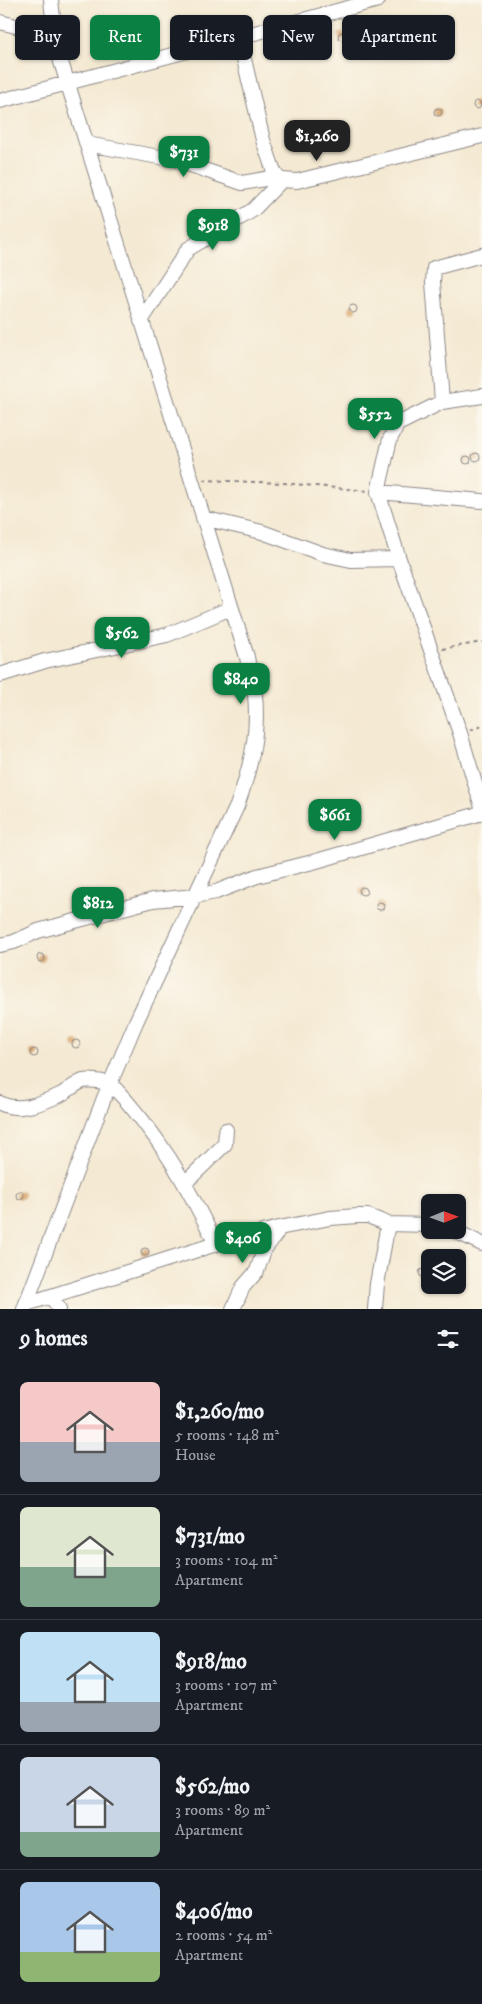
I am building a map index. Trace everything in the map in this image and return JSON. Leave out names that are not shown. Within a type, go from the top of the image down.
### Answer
[{"type":"street","points":[[51,0],[53,15]]},
{"type":"street","points":[[253,34],[378,0]]},
{"type":"street","points":[[0,22],[15,26]]},
{"type":"street","points":[[0,101],[170,57]]},
{"type":"street","points":[[25,1306],[110,1083],[136,1022],[237,806],[248,774],[255,736],[255,695],[247,657],[86,144],[62,60]]},
{"type":"street","points":[[244,60],[263,140],[273,170],[280,179]]},
{"type":"street","points":[[86,144],[176,160],[242,183],[280,179],[297,181],[337,173],[482,136]]},
{"type":"street","points":[[141,321],[188,249],[254,210],[280,179]]},
{"type":"street","points":[[442,402],[433,282],[434,268],[482,255]]},
{"type":"street","points":[[482,396],[442,402],[398,424],[390,439],[378,492],[399,559],[460,733],[482,807]]},
{"type":"street","points":[[378,492],[482,501]]},
{"type":"street","points":[[203,518],[262,532],[323,554],[351,560],[399,559]]},
{"type":"street","points":[[0,675],[45,661],[167,635],[231,608]]},
{"type":"street","points":[[0,945],[14,942],[38,931],[153,900],[216,892],[265,873],[314,862],[482,813]]},
{"type":"street","points":[[0,1103],[13,1108],[32,1105],[60,1095],[84,1081],[91,1080],[110,1083],[157,1138],[185,1183],[216,1244]]},
{"type":"street","points":[[185,1183],[225,1144],[226,1130]]},
{"type":"street","points":[[25,1306],[216,1244],[278,1228],[330,1218],[358,1216],[368,1216],[388,1224],[421,1225]]},
{"type":"street","points":[[375,1309],[377,1284],[388,1224]]},
{"type":"street","points":[[233,1309],[243,1287],[257,1271],[264,1250],[276,1234],[278,1228]]},
{"type":"street","points":[[466,1236],[482,1244]]},
{"type":"street","points":[[52,1297],[59,1309]]},
{"type":"path","points":[[191,479],[283,483],[378,492]]},
{"type":"path","points":[[431,651],[482,642]]},
{"type":"building","points":[[342,32],[342,40],[339,39],[339,33]]},
{"type":"building","points":[[477,101],[481,105],[477,109],[473,105]]},
{"type":"building","points":[[438,108],[442,112],[438,116],[434,112]]},
{"type":"building","points":[[353,305],[357,309],[353,313],[349,309]]},
{"type":"building","points":[[476,453],[480,457],[476,461],[472,457]]},
{"type":"building","points":[[467,456],[471,460],[467,464],[463,460]]},
{"type":"building","points":[[363,887],[367,891],[363,895],[359,891]]},
{"type":"building","points":[[380,902],[384,906],[380,910],[376,906]]},
{"type":"building","points":[[41,954],[45,958],[41,962],[37,958]]},
{"type":"building","points":[[76,1040],[80,1044],[76,1048],[72,1044]]},
{"type":"building","points":[[34,1049],[38,1053],[34,1057],[30,1053]]},
{"type":"building","points":[[20,1191],[24,1195],[20,1199],[16,1195]]},
{"type":"building","points":[[145,1248],[149,1252],[145,1256],[141,1252]]}]
